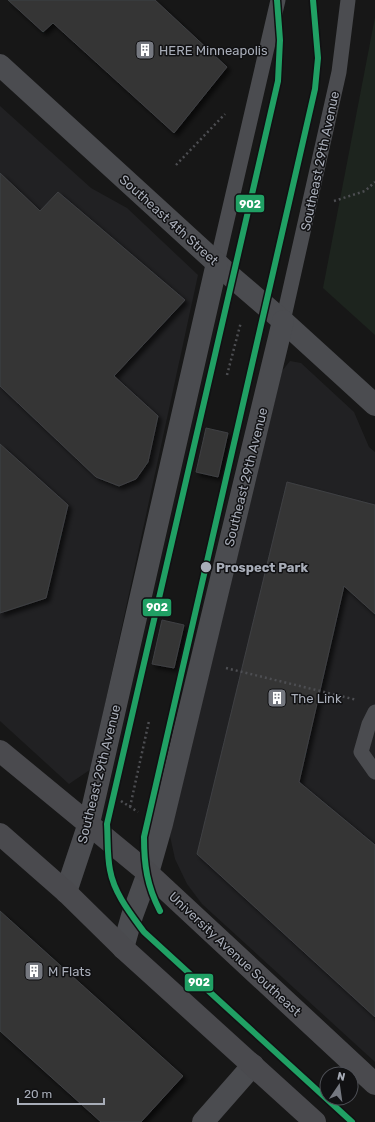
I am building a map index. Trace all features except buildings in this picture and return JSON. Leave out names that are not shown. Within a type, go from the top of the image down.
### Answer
[{"type":"main road","name":"University Avenue Southeast","points":[[0,751],[148,874],[375,1084]]},
{"type":"main road","points":[[0,834],[66,892],[123,948],[315,1122]]},
{"type":"street","name":"Southeast 4th Street","points":[[0,65],[375,405]]},
{"type":"street","name":"Southeast 29th Avenue","points":[[66,892],[89,824],[217,263]]},
{"type":"street","name":"Southeast 29th Avenue","points":[[123,948],[132,916],[148,874],[162,824],[284,321]]},
{"type":"street","points":[[203,1122],[253,1065]]},
{"type":"lane","name":"Southeast 29th Avenue","points":[[217,263],[278,0]]},
{"type":"lane","name":"Southeast 29th Avenue","points":[[284,321],[339,72],[348,0]]},
{"type":"lane","points":[[375,712],[369,724],[361,752],[375,772]]},
{"type":"path","points":[[176,166],[225,114]]},
{"type":"path","points":[[334,201],[365,191],[375,182]]},
{"type":"path","points":[[228,375],[240,322]]},
{"type":"path","points":[[225,668],[360,701]]},
{"type":"path","points":[[130,808],[150,721]]},
{"type":"path","points":[[119,800],[142,814]]},
{"type":"shaded area","points":[[375,17],[375,335],[323,288]]},
{"type":"shaded area","points":[[0,106],[91,188],[127,208],[198,275],[91,769],[69,784],[0,721]]},
{"type":"shaded area","points":[[290,361],[301,363],[354,412],[369,447],[375,452],[375,1062],[202,904],[187,884],[175,859],[170,836],[282,371]]},
{"type":"transit line","name":"902","points":[[277,0],[280,40],[278,81],[107,824],[108,853],[110,870],[115,887],[133,918],[144,932],[352,1122]]},
{"type":"transit line","name":"902","points":[[160,911],[152,893],[147,875],[144,837],[315,89],[318,58],[313,0]]},
{"type":"place","name":"HERE Minneapolis","points":[[145,50]]},
{"type":"place","name":"Prospect Park","points":[[206,567]]},
{"type":"place","name":"The Link","points":[[277,698]]},
{"type":"place","name":"M Flats","points":[[34,971]]}]
